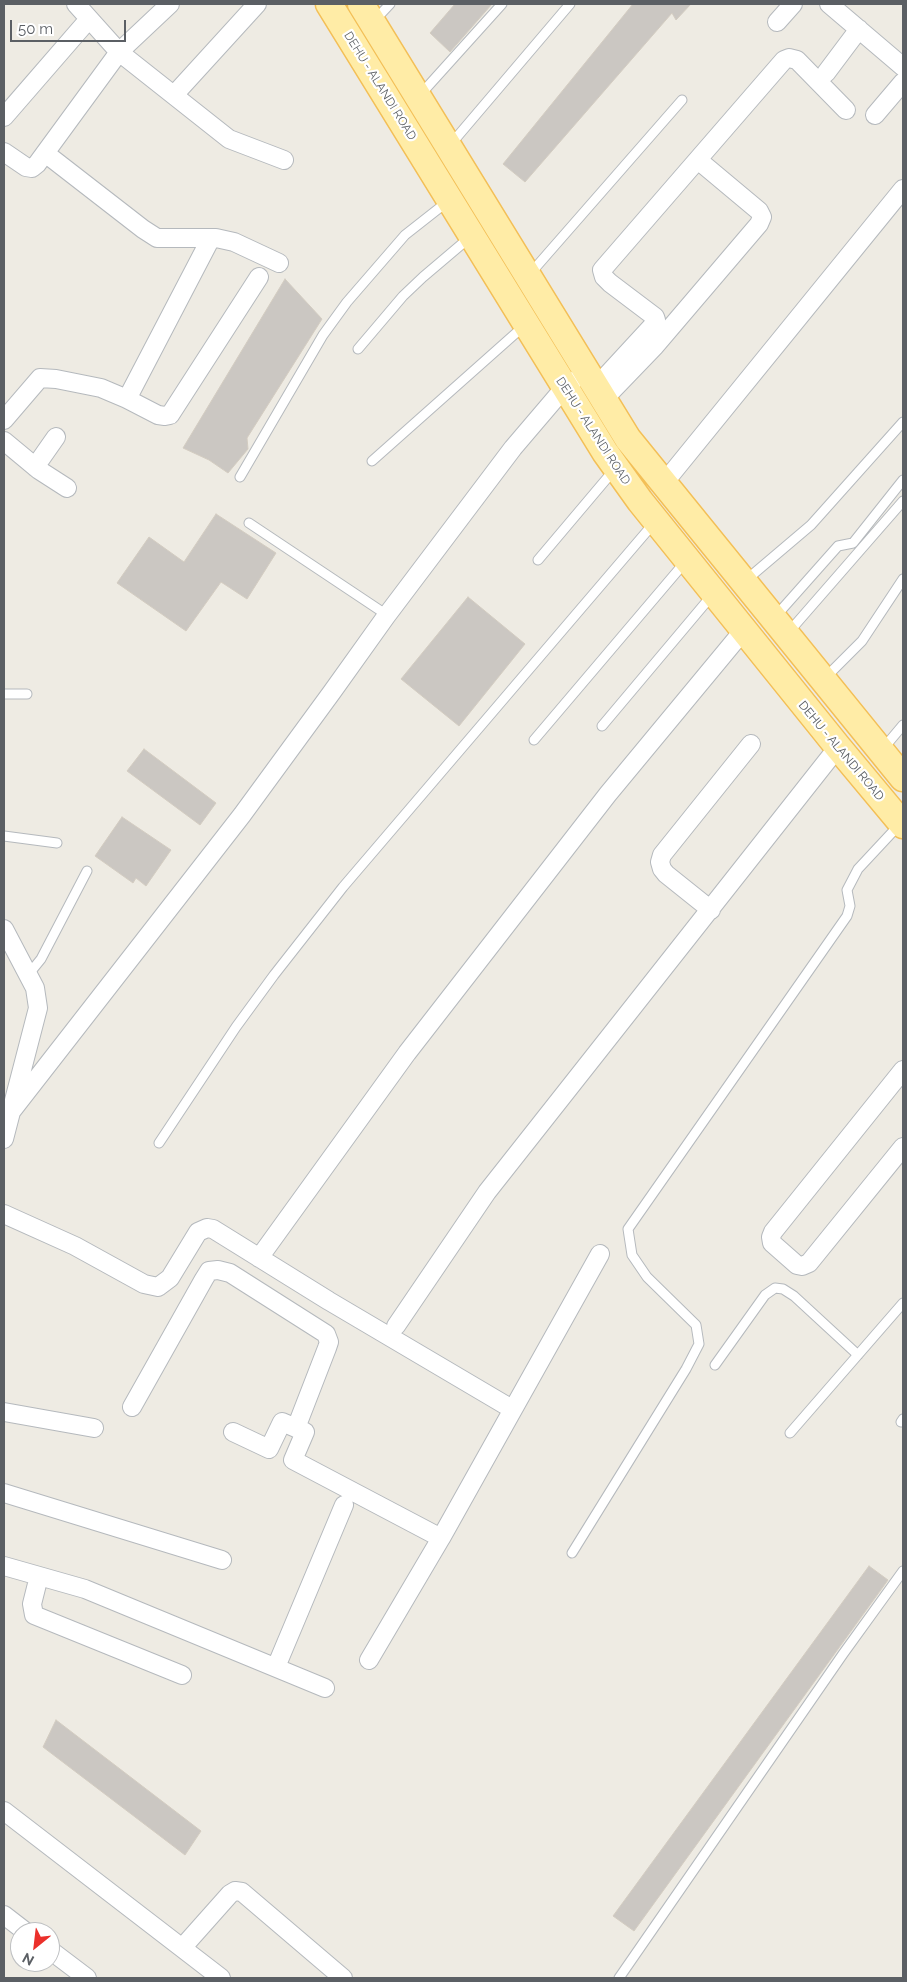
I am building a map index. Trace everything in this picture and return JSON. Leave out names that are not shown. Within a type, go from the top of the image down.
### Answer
[{"type":"main road","name":"DEHU - ALANDI ROAD","points":[[329,4],[616,467],[743,631],[838,748],[903,823]]},
{"type":"main road","name":"DEHU - ALANDI ROAD","points":[[375,10],[418,97],[628,439],[903,778]]},
{"type":"street","points":[[76,4],[120,52],[229,140],[284,160]]},
{"type":"street","points":[[4,152],[26,167],[32,168],[37,164],[120,52],[170,4]]},
{"type":"street","points":[[174,96],[257,4]]},
{"type":"street","points":[[777,22],[793,4]]},
{"type":"street","points":[[829,4],[903,67]]},
{"type":"street","points":[[4,117],[89,19]]},
{"type":"street","points":[[826,73],[859,30]]},
{"type":"street","points":[[595,387],[656,320],[655,317],[610,283],[604,277],[602,270],[784,60],[790,58],[796,60],[846,110]]},
{"type":"street","points":[[875,114],[903,82]]},
{"type":"street","points":[[45,153],[151,234],[163,238],[212,238],[234,242],[279,263]]},
{"type":"street","points":[[10,1113],[242,815],[387,614],[513,448],[565,387],[595,387],[655,346],[759,224],[762,217],[759,211],[698,160]]},
{"type":"street","points":[[664,483],[903,190]]},
{"type":"street","points":[[127,399],[212,238]]},
{"type":"street","points":[[4,420],[40,378],[56,379],[101,388],[158,415],[170,415],[259,276]]},
{"type":"street","points":[[35,467],[56,438]]},
{"type":"street","points":[[4,441],[35,467],[67,488]]},
{"type":"street","points":[[259,1258],[413,1045],[608,794],[743,631]]},
{"type":"street","points":[[711,910],[666,874],[660,862],[662,855],[751,744]]},
{"type":"street","points":[[396,1326],[487,1192],[838,748]]},
{"type":"street","points":[[4,929],[35,988],[38,1008],[4,1139]]},
{"type":"street","points":[[903,1070],[773,1232],[771,1237],[772,1243],[797,1265],[802,1266],[809,1263],[903,1147]]},
{"type":"street","points":[[4,1214],[75,1246],[144,1284],[158,1287],[170,1278],[198,1232],[206,1228],[213,1229],[283,1271],[329,1302],[512,1409]]},
{"type":"street","points":[[369,1660],[441,1538],[600,1254]]},
{"type":"street","points":[[132,1408],[204,1279],[209,1271],[218,1270],[230,1273],[326,1334],[329,1342],[296,1428]]},
{"type":"street","points":[[4,1412],[94,1428]]},
{"type":"street","points":[[233,1432],[269,1449],[282,1422],[304,1432],[293,1460],[441,1538]]},
{"type":"street","points":[[4,1492],[222,1560]]},
{"type":"street","points":[[276,1667],[344,1504]]},
{"type":"street","points":[[4,1566],[86,1589],[326,1688]]},
{"type":"street","points":[[39,1576],[32,1604],[34,1615],[182,1675]]},
{"type":"street","points":[[4,1811],[221,1978]]},
{"type":"street","points":[[182,1948],[230,1894],[235,1891],[242,1892],[343,1978]]},
{"type":"street","points":[[60,1958],[87,1978]]},
{"type":"lane","points":[[418,97],[502,4]]},
{"type":"lane","points":[[449,146],[570,4]]},
{"type":"lane","points":[[528,277],[682,100]]},
{"type":"lane","points":[[240,477],[323,335],[347,302],[405,235],[450,200]]},
{"type":"lane","points":[[358,349],[403,296],[472,236]]},
{"type":"lane","points":[[372,461],[526,324]]},
{"type":"lane","points":[[744,582],[811,525],[903,422]]},
{"type":"lane","points":[[538,560],[616,467]]},
{"type":"lane","points":[[780,627],[838,546],[853,543],[903,480]]},
{"type":"lane","points":[[780,627],[903,501]]},
{"type":"lane","points":[[159,1143],[236,1027],[274,974],[343,887],[656,521]]},
{"type":"lane","points":[[249,523],[387,614]]},
{"type":"lane","points":[[534,740],[687,560]]},
{"type":"lane","points":[[823,680],[862,641],[903,579]]},
{"type":"lane","points":[[602,726],[714,593]]},
{"type":"lane","points":[[4,694],[27,694]]},
{"type":"lane","points":[[881,751],[903,725]]},
{"type":"lane","points":[[572,1553],[686,1369],[699,1344],[696,1325],[647,1277],[632,1254],[628,1229],[847,916],[850,906],[847,890],[858,869],[903,823]]},
{"type":"lane","points":[[4,836],[57,843]]},
{"type":"lane","points":[[28,975],[41,959],[87,871]]},
{"type":"lane","points":[[714,1365],[765,1295],[775,1288],[783,1289],[794,1296],[858,1355]]},
{"type":"lane","points":[[790,1433],[903,1303]]},
{"type":"lane","points":[[619,1978],[843,1654],[903,1571]]},
{"type":"building","points":[[455,4],[492,4],[450,52],[430,33]]},
{"type":"building","points":[[633,4],[691,4],[676,20],[672,13],[525,182],[503,164]]},
{"type":"building","points":[[285,279],[322,319],[247,438],[248,449],[228,473],[209,460],[183,448]]},
{"type":"building","points":[[216,514],[276,553],[247,599],[221,582],[186,631],[117,583],[149,537],[184,562]]},
{"type":"building","points":[[468,597],[525,644],[459,726],[401,679]]},
{"type":"building","points":[[144,749],[216,803],[200,825],[127,771]]},
{"type":"building","points":[[122,817],[171,850],[146,886],[136,878],[133,883],[95,856]]},
{"type":"building","points":[[869,1566],[888,1580],[634,1931],[613,1916]]},
{"type":"building","points":[[56,1720],[201,1831],[185,1855],[43,1747]]}]
